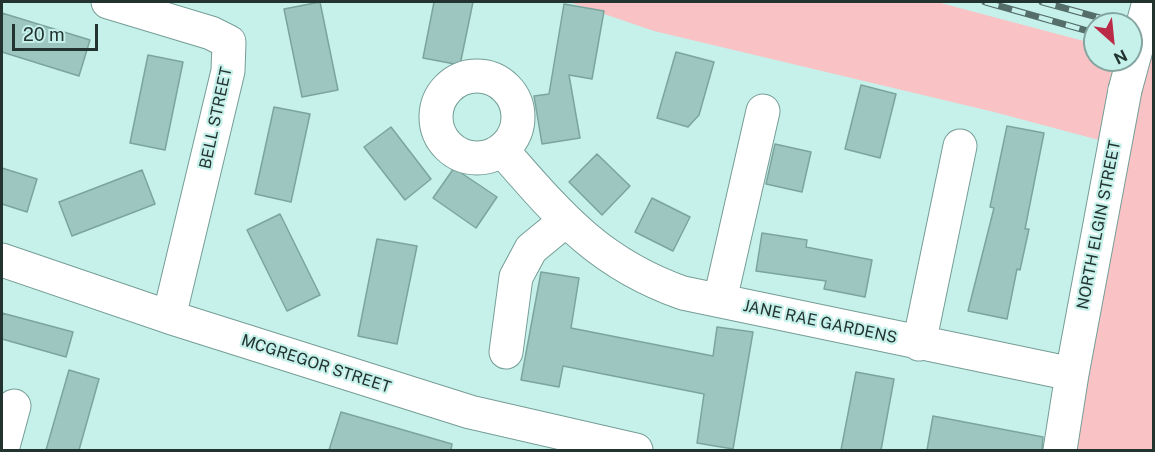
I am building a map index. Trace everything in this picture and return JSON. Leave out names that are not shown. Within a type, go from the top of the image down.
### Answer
[{"type":"street","name":"BELL STREET","points":[[108,2],[211,33],[229,42],[228,72],[169,317]]},
{"type":"street","name":"NORTH ELGIN STREET","points":[[1060,450],[1071,374],[1125,90],[1149,2]]},
{"type":"street","name":"JANE RAE GARDENS","points":[[720,300],[763,111]]},
{"type":"street","name":"JANE RAE GARDENS","points":[[919,344],[960,146]]},
{"type":"street","name":"JANE RAE GARDENS","points":[[502,150],[565,221],[590,244],[651,282],[683,293],[1071,374]]},
{"type":"street","points":[[506,352],[516,277],[531,249],[565,221]]},
{"type":"street","name":"MCGREGOR STREET","points":[[2,260],[169,317],[470,412],[636,450]]},
{"type":"street","points":[[2,450],[14,406]]},
{"type":"shaded area","points":[[569,2],[937,2],[1083,41],[1083,72],[1115,72],[1099,140],[994,112],[654,31]]},
{"type":"shaded area","points":[[1143,51],[1154,53],[1153,450],[1060,450],[1132,72],[1143,72]]},
{"type":"building","points":[[320,2],[338,90],[302,97],[284,9]]},
{"type":"building","points":[[434,2],[473,2],[460,65],[423,58]]},
{"type":"building","points":[[564,4],[604,11],[592,79],[569,75],[580,138],[542,144],[534,96],[549,94]]},
{"type":"building","points":[[2,13],[90,40],[79,76],[2,52]]},
{"type":"building","points":[[676,52],[714,62],[699,115],[688,127],[657,118]]},
{"type":"building","points":[[148,55],[183,62],[165,150],[130,143]]},
{"type":"building","points":[[861,85],[896,94],[880,158],[845,149]]},
{"type":"building","points":[[274,107],[310,114],[291,202],[255,194]]},
{"type":"building","points":[[1007,126],[1044,133],[1025,229],[1029,229],[1020,270],[1017,269],[1007,319],[968,311],[994,208],[990,207]]},
{"type":"building","points":[[391,127],[431,179],[405,200],[364,147]]},
{"type":"building","points":[[775,144],[811,152],[802,192],[766,184]]},
{"type":"building","points":[[597,154],[630,186],[602,215],[569,182]]},
{"type":"building","points":[[2,168],[37,179],[27,212],[2,204]]},
{"type":"building","points":[[454,168],[497,197],[476,228],[433,198]]},
{"type":"building","points":[[142,170],[155,204],[72,236],[59,202]]},
{"type":"building","points":[[652,198],[690,217],[673,251],[635,232]]},
{"type":"building","points":[[280,214],[320,295],[287,311],[247,230]]},
{"type":"building","points":[[762,233],[807,240],[806,247],[872,260],[865,297],[824,289],[826,281],[756,271]]},
{"type":"building","points":[[377,239],[417,246],[397,344],[358,336]]},
{"type":"building","points":[[541,272],[579,278],[571,328],[713,356],[717,327],[753,332],[733,449],[697,443],[704,394],[563,366],[559,387],[521,380]]},
{"type":"building","points":[[2,313],[73,332],[66,357],[2,339]]},
{"type":"building","points":[[69,370],[99,379],[79,450],[46,450]]},
{"type":"building","points":[[856,372],[894,379],[881,450],[841,450]]},
{"type":"building","points":[[341,412],[452,444],[451,450],[329,450]]},
{"type":"building","points":[[933,416],[1043,437],[1042,450],[927,450]]},
{"type":"railway","points":[[985,2],[1083,30]]},
{"type":"railway","points":[[1042,2],[1083,13]]},
{"type":"railway","points":[[1143,29],[1154,32]]},
{"type":"railway","points":[[1143,46],[1154,49]]}]
